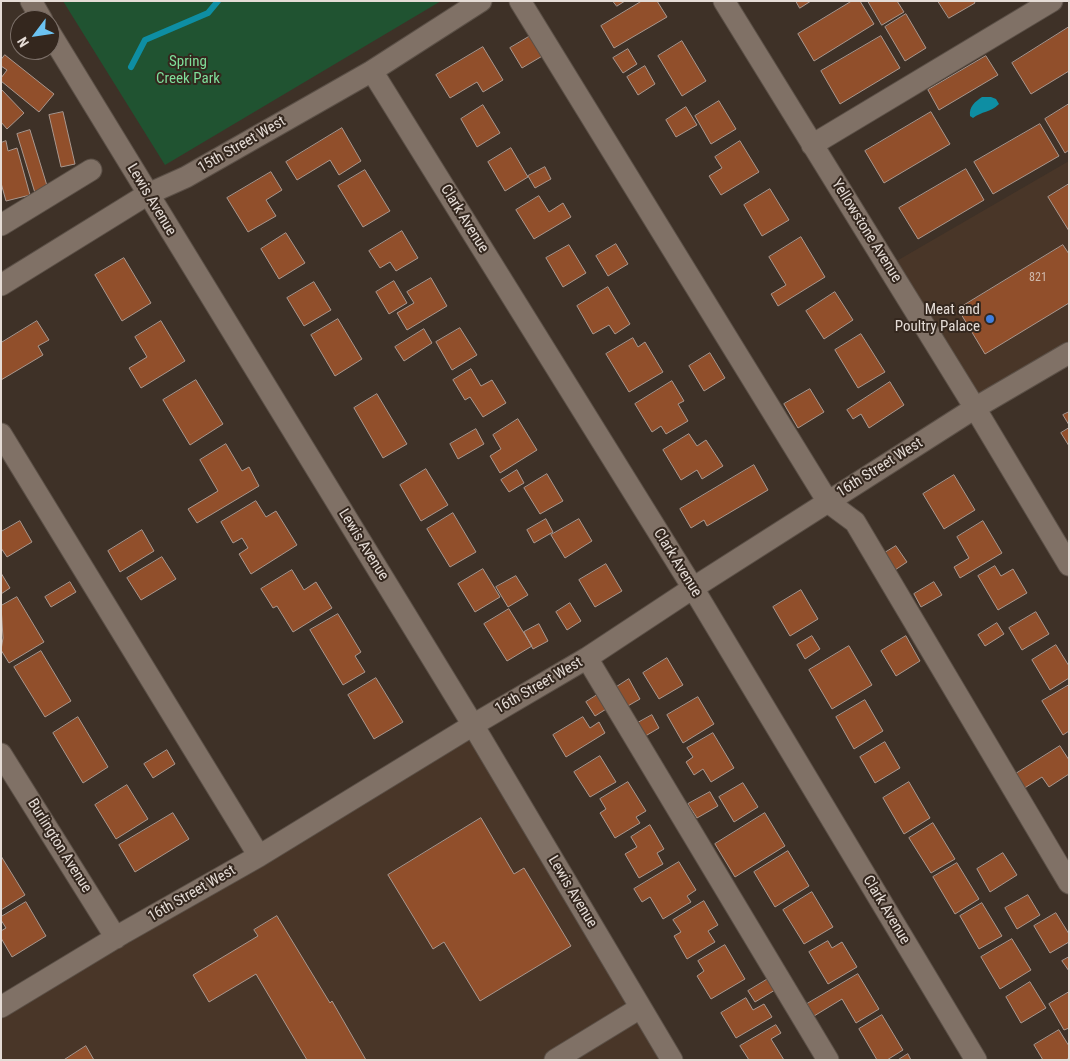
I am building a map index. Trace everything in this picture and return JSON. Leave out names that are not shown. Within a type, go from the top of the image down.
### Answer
[{"type":"street","name":"15th Street West","points":[[1,284],[148,194],[186,177],[372,71],[480,1]]},
{"type":"street","points":[[520,1],[828,502],[855,522],[1069,883]]},
{"type":"street","name":"Yellowstone Avenue","points":[[724,1],[975,408],[1069,565]]},
{"type":"street","points":[[812,144],[1052,1]]},
{"type":"street","name":"Lewis Avenue","points":[[60,49],[474,724],[672,1060]]},
{"type":"street","name":"Clark Avenue","points":[[372,71],[693,588],[976,1060]]},
{"type":"street","points":[[1,225],[91,170]]},
{"type":"street","name":"16th Street West","points":[[1,1007],[259,856],[474,724],[587,658],[975,408],[1069,353]]},
{"type":"street","points":[[1,434],[259,856]]},
{"type":"street","points":[[587,658],[828,1060]]},
{"type":"street","name":"Burlington Avenue","points":[[1,754],[116,938]]},
{"type":"street","points":[[555,1060],[640,1008]]},
{"type":"shaded area","points":[[1069,161],[1069,353],[975,408],[888,266]]},
{"type":"shaded area","points":[[473,725],[673,1060],[1,1060],[1,1007]]},
{"type":"green space","name":"Spring Creek Park","points":[[63,1],[441,1],[165,165]]},
{"type":"water","points":[[982,97],[996,99],[999,104],[973,118],[970,116],[972,107]]},
{"type":"building","points":[[613,1],[625,1],[617,6]]},
{"type":"building","points":[[642,1],[657,1],[667,17],[614,48],[601,26]]},
{"type":"building","points":[[796,1],[811,1],[800,8]]},
{"type":"building","points":[[852,1],[860,1],[874,24],[814,61],[798,34]]},
{"type":"building","points":[[868,1],[897,1],[904,12],[882,25]]},
{"type":"building","points":[[938,1],[974,1],[975,3],[949,18]]},
{"type":"building","points":[[906,14],[926,48],[905,61],[885,27]]},
{"type":"building","points":[[1069,27],[1069,71],[1031,94],[1012,63]]},
{"type":"building","points":[[532,35],[544,55],[522,68],[510,48]]},
{"type":"building","points":[[881,36],[900,68],[840,104],[821,71]]},
{"type":"building","points":[[682,41],[706,81],[682,96],[658,56]]},
{"type":"building","points":[[483,47],[503,80],[483,92],[477,82],[450,98],[436,75]]},
{"type":"building","points":[[628,49],[637,64],[623,73],[613,58]]},
{"type":"building","points":[[5,55],[54,94],[39,112],[1,81],[7,70],[1,66],[1,60]]},
{"type":"building","points":[[986,56],[998,75],[939,110],[928,90]]},
{"type":"building","points":[[645,66],[655,84],[638,95],[627,77]]},
{"type":"building","points":[[1,89],[24,113],[7,129],[1,122]]},
{"type":"building","points":[[719,101],[736,129],[711,144],[695,116]]},
{"type":"building","points":[[1069,104],[1069,150],[1065,153],[1045,119]]},
{"type":"building","points":[[483,105],[500,133],[477,147],[461,119]]},
{"type":"building","points":[[686,107],[697,125],[676,137],[666,120]]},
{"type":"building","points":[[63,112],[75,164],[61,167],[49,115]]},
{"type":"building","points":[[931,112],[950,144],[884,183],[865,151]]},
{"type":"building","points":[[1040,124],[1059,156],[993,194],[974,162]]},
{"type":"building","points":[[342,128],[361,161],[339,175],[330,160],[297,180],[286,162]]},
{"type":"building","points":[[30,130],[48,189],[35,193],[17,134]]},
{"type":"building","points":[[6,141],[8,151],[17,148],[30,195],[6,201],[1,183],[1,143]]},
{"type":"building","points":[[740,141],[759,172],[721,195],[709,176],[722,168],[715,157]]},
{"type":"building","points":[[511,148],[528,177],[505,191],[488,162]]},
{"type":"building","points":[[545,167],[551,179],[535,188],[528,176]]},
{"type":"building","points":[[966,169],[984,200],[918,239],[899,208]]},
{"type":"building","points":[[365,170],[390,211],[363,227],[338,186]]},
{"type":"building","points":[[271,172],[282,190],[266,200],[276,216],[248,232],[227,198]]},
{"type":"building","points":[[1069,184],[1069,231],[1048,197]]},
{"type":"building","points":[[770,189],[789,220],[762,236],[744,205]]},
{"type":"building","points":[[539,196],[549,212],[563,203],[571,217],[534,239],[516,210]]},
{"type":"building","points":[[402,231],[418,258],[396,271],[390,262],[380,268],[369,251]]},
{"type":"building","points":[[286,233],[305,263],[279,279],[261,249]]},
{"type":"building","points":[[801,237],[825,277],[778,306],[771,294],[786,285],[769,257]]},
{"type":"building","points":[[616,244],[628,264],[608,276],[596,256]]},
{"type":"building","points":[[569,245],[586,273],[563,287],[546,258]]},
{"type":"building","points":[[1063,245],[1069,254],[1069,303],[985,354],[958,309]]},
{"type":"building","points":[[124,258],[151,303],[122,321],[95,275]]},
{"type":"building","points":[[431,278],[447,306],[407,330],[397,313],[414,303],[407,292]]},
{"type":"building","points":[[394,281],[407,303],[389,314],[376,292]]},
{"type":"building","points":[[314,282],[331,310],[304,326],[287,298]]},
{"type":"building","points":[[608,287],[630,324],[615,334],[609,325],[593,334],[577,306]]},
{"type":"building","points":[[835,292],[853,320],[824,339],[806,311]]},
{"type":"building","points":[[338,319],[362,359],[335,376],[311,335]]},
{"type":"building","points":[[37,321],[49,340],[38,346],[43,355],[1,380],[1,343]]},
{"type":"building","points":[[161,321],[185,361],[141,388],[129,368],[147,357],[135,337]]},
{"type":"building","points":[[460,328],[477,355],[452,370],[436,342]]},
{"type":"building","points":[[424,329],[432,343],[404,361],[395,347]]},
{"type":"building","points":[[861,334],[885,372],[858,388],[835,350]]},
{"type":"building","points":[[633,338],[638,347],[645,342],[663,372],[629,392],[606,354]]},
{"type":"building","points":[[710,353],[725,378],[704,391],[689,366]]},
{"type":"building","points":[[471,369],[481,386],[492,380],[506,403],[483,417],[470,397],[465,400],[453,380]]},
{"type":"building","points":[[196,380],[223,424],[190,445],[163,400]]},
{"type":"building","points":[[672,381],[684,401],[678,404],[688,421],[666,434],[661,426],[652,432],[635,404]]},
{"type":"building","points":[[890,382],[904,405],[869,428],[861,414],[853,419],[847,410]]},
{"type":"building","points":[[810,389],[824,412],[798,428],[784,404]]},
{"type":"building","points":[[377,394],[407,444],[383,458],[354,408]]},
{"type":"building","points":[[1069,412],[1069,425],[1063,415]]},
{"type":"building","points":[[518,419],[537,450],[500,473],[490,456],[501,449],[493,435]]},
{"type":"building","points":[[1069,428],[1069,446],[1061,433]]},
{"type":"building","points":[[476,429],[484,444],[458,459],[450,444]]},
{"type":"building","points":[[689,434],[697,446],[706,440],[723,466],[702,479],[697,470],[681,480],[663,450]]},
{"type":"building","points":[[226,444],[242,471],[249,467],[259,486],[197,523],[188,509],[218,491],[200,460]]},
{"type":"building","points":[[754,465],[768,490],[707,526],[704,520],[691,528],[680,509]]},
{"type":"building","points":[[426,469],[448,505],[421,521],[400,485]]},
{"type":"building","points":[[517,470],[524,483],[509,492],[501,480]]},
{"type":"building","points":[[547,474],[563,501],[540,514],[524,488]]},
{"type":"building","points":[[954,475],[975,510],[944,529],[923,494]]},
{"type":"building","points":[[256,501],[266,517],[276,511],[297,545],[251,574],[239,554],[248,548],[242,538],[233,543],[221,522]]},
{"type":"building","points":[[453,513],[476,552],[450,567],[427,529]]},
{"type":"building","points":[[546,519],[553,532],[534,543],[527,530]]},
{"type":"building","points":[[579,519],[592,541],[565,558],[551,535]]},
{"type":"building","points":[[20,521],[32,542],[7,557],[1,548],[1,532]]},
{"type":"building","points":[[983,521],[1002,553],[960,578],[954,567],[969,558],[957,537]]},
{"type":"building","points":[[142,530],[154,551],[120,572],[108,551]]},
{"type":"building","points":[[896,546],[907,562],[889,574],[878,557]]},
{"type":"building","points":[[162,557],[176,579],[141,600],[127,578]]},
{"type":"building","points":[[606,564],[622,591],[595,607],[579,580]]},
{"type":"building","points":[[995,566],[1001,576],[1013,569],[1027,593],[998,610],[978,576]]},
{"type":"building","points":[[483,569],[500,597],[475,612],[458,584]]},
{"type":"building","points":[[292,570],[304,590],[316,582],[332,608],[293,632],[277,606],[273,608],[261,589]]},
{"type":"building","points":[[1,573],[10,588],[1,594]]},
{"type":"building","points":[[516,576],[528,595],[508,607],[496,587]]},
{"type":"building","points":[[70,582],[76,592],[51,607],[45,597]]},
{"type":"building","points":[[934,582],[942,595],[921,607],[914,594]]},
{"type":"building","points":[[801,590],[818,619],[790,636],[773,607]]},
{"type":"building","points":[[17,597],[44,642],[9,663],[1,650],[3,638],[1,606]]},
{"type":"building","points":[[570,603],[581,621],[567,630],[556,612]]},
{"type":"building","points":[[509,609],[532,646],[507,661],[484,624]]},
{"type":"building","points":[[1036,612],[1049,634],[1022,650],[1009,628]]},
{"type":"building","points":[[338,614],[361,652],[355,656],[365,672],[343,685],[310,630]]},
{"type":"building","points":[[997,623],[1004,634],[985,646],[978,635]]},
{"type":"building","points":[[539,624],[548,641],[533,649],[524,632]]},
{"type":"building","points":[[812,636],[820,649],[805,659],[797,645]]},
{"type":"building","points":[[906,636],[920,661],[896,676],[881,651]]},
{"type":"building","points":[[1056,645],[1069,666],[1069,678],[1050,690],[1032,660]]},
{"type":"building","points":[[849,646],[872,685],[832,709],[809,670]]},
{"type":"building","points":[[41,651],[71,701],[45,717],[14,667]]},
{"type":"building","points":[[667,658],[683,685],[659,699],[643,673]]},
{"type":"building","points":[[376,678],[403,722],[374,739],[348,695]]},
{"type":"building","points":[[629,679],[640,699],[626,707],[615,688]]},
{"type":"building","points":[[1069,685],[1069,731],[1063,735],[1042,701]]},
{"type":"building","points":[[602,692],[611,706],[595,716],[586,702]]},
{"type":"building","points":[[698,697],[714,724],[683,743],[667,715]]},
{"type":"building","points":[[865,700],[883,731],[854,749],[836,717]]},
{"type":"building","points":[[652,715],[659,728],[642,738],[634,725]]},
{"type":"building","points":[[78,717],[108,767],[83,783],[53,733]]},
{"type":"building","points":[[583,717],[590,728],[599,722],[605,733],[566,757],[553,735]]},
{"type":"building","points":[[713,733],[734,768],[711,782],[703,769],[694,775],[686,762],[693,757],[687,748]]},
{"type":"building","points":[[885,742],[900,768],[875,783],[860,757]]},
{"type":"building","points":[[1060,746],[1069,760],[1069,774],[1049,787],[1042,777],[1023,789],[1014,775]]},
{"type":"building","points":[[167,750],[175,764],[153,778],[144,764]]},
{"type":"building","points":[[600,756],[616,782],[590,797],[574,772]]},
{"type":"building","points":[[628,782],[646,811],[636,817],[640,823],[615,838],[600,813],[606,809],[600,799]]},
{"type":"building","points":[[909,782],[930,818],[904,834],[883,798]]},
{"type":"building","points":[[743,783],[758,807],[734,822],[719,797]]},
{"type":"building","points":[[127,785],[148,819],[116,839],[95,805]]},
{"type":"building","points":[[710,792],[718,806],[697,818],[688,804]]},
{"type":"building","points":[[173,813],[189,839],[135,872],[119,845]]},
{"type":"building","points":[[765,813],[785,846],[735,877],[715,844]]},
{"type":"building","points":[[481,818],[514,874],[524,868],[571,946],[480,1001],[444,942],[433,949],[388,875]]},
{"type":"building","points":[[933,823],[955,859],[931,873],[909,838]]},
{"type":"building","points":[[650,825],[664,849],[657,853],[663,864],[639,878],[625,854],[637,847],[631,837]]},
{"type":"building","points":[[788,851],[809,886],[775,907],[754,872]]},
{"type":"building","points":[[1003,853],[1017,875],[990,892],[977,869]]},
{"type":"building","points":[[1,856],[25,895],[1,910]]},
{"type":"building","points":[[679,862],[696,890],[687,896],[691,902],[663,919],[650,897],[642,902],[634,889]]},
{"type":"building","points":[[957,863],[979,899],[955,914],[933,877]]},
{"type":"building","points":[[812,892],[833,927],[804,944],[783,910]]},
{"type":"building","points":[[1028,895],[1040,915],[1017,929],[1005,908]]},
{"type":"building","points":[[704,901],[718,925],[708,931],[715,942],[687,959],[674,936],[681,932],[673,920]]},
{"type":"building","points":[[26,902],[46,936],[12,957],[1,938],[1,931],[6,928],[1,917]]},
{"type":"building","points":[[982,903],[1002,936],[979,949],[960,916]]},
{"type":"building","points":[[1056,913],[1069,934],[1069,942],[1050,953],[1034,926]]},
{"type":"building","points":[[277,916],[330,1003],[332,1001],[366,1060],[307,1060],[256,974],[209,1002],[193,975],[258,936],[254,930]]},
{"type":"building","points":[[1012,939],[1031,970],[1000,989],[981,957]]},
{"type":"building","points":[[828,941],[832,948],[842,942],[857,967],[828,984],[809,952]]},
{"type":"building","points":[[725,945],[745,979],[711,999],[697,976],[704,971],[698,961]]},
{"type":"building","points":[[1069,957],[1069,971],[1062,961]]},
{"type":"building","points":[[858,974],[879,1009],[856,1023],[842,999],[814,1016],[807,1004]]},
{"type":"building","points":[[768,979],[775,990],[755,1002],[748,991]]},
{"type":"building","points":[[1030,982],[1046,1008],[1021,1023],[1006,997]]},
{"type":"building","points":[[1069,992],[1069,1028],[1064,1030],[1049,1004]]},
{"type":"building","points":[[746,998],[753,1010],[764,1004],[772,1017],[736,1038],[721,1013]]},
{"type":"building","points":[[882,1015],[903,1050],[887,1060],[877,1060],[859,1029]]},
{"type":"building","points":[[776,1025],[781,1033],[771,1039],[784,1060],[749,1060],[740,1046]]},
{"type":"building","points":[[1059,1030],[1069,1046],[1069,1058],[1066,1060],[1043,1060],[1034,1045]]},
{"type":"building","points":[[86,1046],[94,1060],[64,1060]]},
{"type":"building","points":[[908,1054],[911,1060],[898,1060]]},
{"type":"waterway","points":[[131,67],[145,40],[208,13],[218,1]]},
{"type":"place","name":"Meat and Poultry Palace","points":[[990,319]]}]
